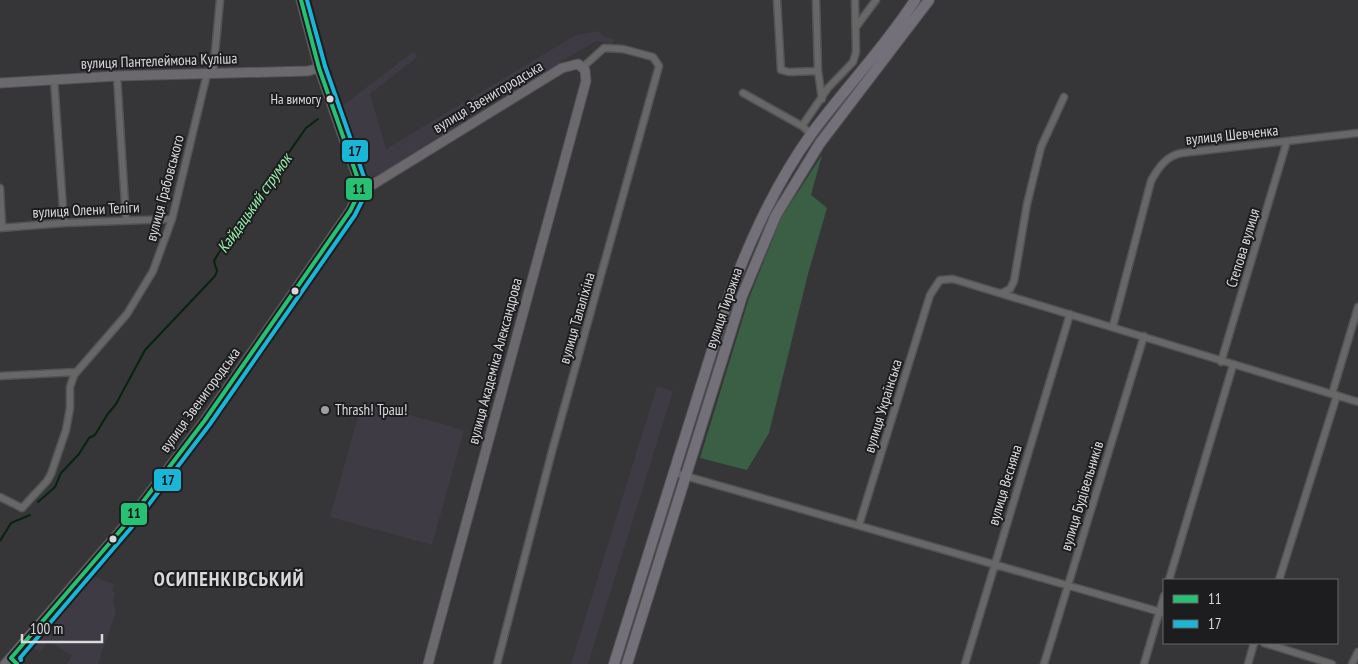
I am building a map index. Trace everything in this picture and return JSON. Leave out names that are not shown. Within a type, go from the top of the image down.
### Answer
[{"type":"main road","name":"вулиця Тиражна","points":[[614,664],[730,293],[746,250],[780,182],[811,134],[915,0]]},
{"type":"main road","name":"вулиця Тиражна","points":[[627,664],[742,296],[776,214],[820,143],[929,0]]},
{"type":"main road","points":[[811,134],[820,143]]},
{"type":"street","name":"вулиця Грабовського","points":[[76,372],[127,314],[141,293],[161,252],[172,219],[210,74],[220,0]]},
{"type":"street","points":[[301,0],[319,68],[359,182],[359,193]]},
{"type":"street","points":[[777,0],[781,70],[789,72],[818,72]]},
{"type":"street","points":[[816,0],[818,72],[822,99]]},
{"type":"street","points":[[802,126],[828,88],[853,62],[856,52],[854,0]]},
{"type":"street","points":[[856,27],[876,0]]},
{"type":"street","name":"вулиця Талаліхіна","points":[[497,664],[551,455],[658,66],[653,57],[610,48],[599,50],[583,67]]},
{"type":"street","name":"вулиця Звенигородська","points":[[11,662],[126,524],[204,420],[350,211],[359,193],[562,68],[578,64],[583,67]]},
{"type":"street","name":"вулиця Академіка Александрова","points":[[428,664],[584,88],[587,75],[583,67]]},
{"type":"street","name":"вулиця Пантелеймона Куліша","points":[[0,84],[117,76],[308,71],[319,68]]},
{"type":"street","points":[[117,76],[126,220]]},
{"type":"street","points":[[54,79],[64,223]]},
{"type":"street","points":[[742,93],[802,126],[811,134]]},
{"type":"street","points":[[1002,293],[1010,289],[1014,280],[1026,204],[1041,147],[1064,97]]},
{"type":"street","name":"вулиця Шевченка","points":[[1113,326],[1148,194],[1157,170],[1170,156],[1358,133]]},
{"type":"street","name":"Степова вулиця","points":[[1221,362],[1287,141]]},
{"type":"street","points":[[0,188],[1,228]]},
{"type":"street","name":"вулиця Олени Теліги","points":[[1,228],[64,223],[172,219]]},
{"type":"street","name":"вулиця Українська","points":[[859,525],[930,295],[940,280],[946,279],[953,279],[1002,293]]},
{"type":"street","points":[[1002,293],[1113,326],[1221,362],[1358,402]]},
{"type":"street","points":[[1279,579],[1358,307]]},
{"type":"street","name":"вулиця Весняна","points":[[965,664],[1070,314]]},
{"type":"street","name":"вулиця Будівельників","points":[[1044,664],[1144,336]]},
{"type":"street","points":[[1169,579],[1233,365]]},
{"type":"street","points":[[0,376],[76,372],[70,387],[70,408],[66,430],[48,482],[22,508],[0,497]]},
{"type":"street","points":[[675,473],[1162,612],[1144,664]]},
{"type":"street","points":[[1248,664],[1254,644]]},
{"type":"street","points":[[1267,644],[1332,664]]},
{"type":"street","points":[[1352,664],[1358,652]]},
{"type":"shaded area","points":[[599,31],[604,37],[614,39],[613,44],[596,41],[470,116],[389,169],[371,177],[365,176],[341,107],[414,51],[417,57],[370,94],[386,149],[576,35]]},
{"type":"shaded area","points":[[657,386],[673,391],[588,664],[571,664]]},
{"type":"shaded area","points":[[362,402],[464,430],[432,545],[330,517]]},
{"type":"shaded area","points":[[94,576],[115,585],[112,591],[115,592],[113,602],[116,611],[98,664],[67,664],[72,655],[48,642],[40,652],[33,648]]},
{"type":"green space","points":[[822,155],[811,195],[827,208],[808,274],[769,433],[747,470],[700,458],[749,298],[781,218]]},
{"type":"waterway","name":"Кайдацький струмок","points":[[38,502],[55,487],[61,473],[79,454],[89,438],[95,435],[116,404],[145,350],[215,276],[217,271],[214,261],[218,254],[306,128],[318,119]]},
{"type":"waterway","name":"Кайдацький струмок","points":[[0,541],[11,523],[30,515]]},
{"type":"transit line","name":"11","points":[[17,664],[11,658],[126,524],[205,420],[350,211],[359,193],[359,182],[319,68],[301,0]]},
{"type":"transit line","name":"17","points":[[21,660],[20,658],[131,528],[210,424],[355,215],[365,195],[365,180],[325,66],[307,0]]},
{"type":"place","name":"На вимогу","points":[[330,99]]},
{"type":"place","name":"Thrash! Траш!","points":[[325,410]]},
{"type":"district","name":"ОСИПЕНКІВСЬКИЙ","points":[[229,579]]}]
